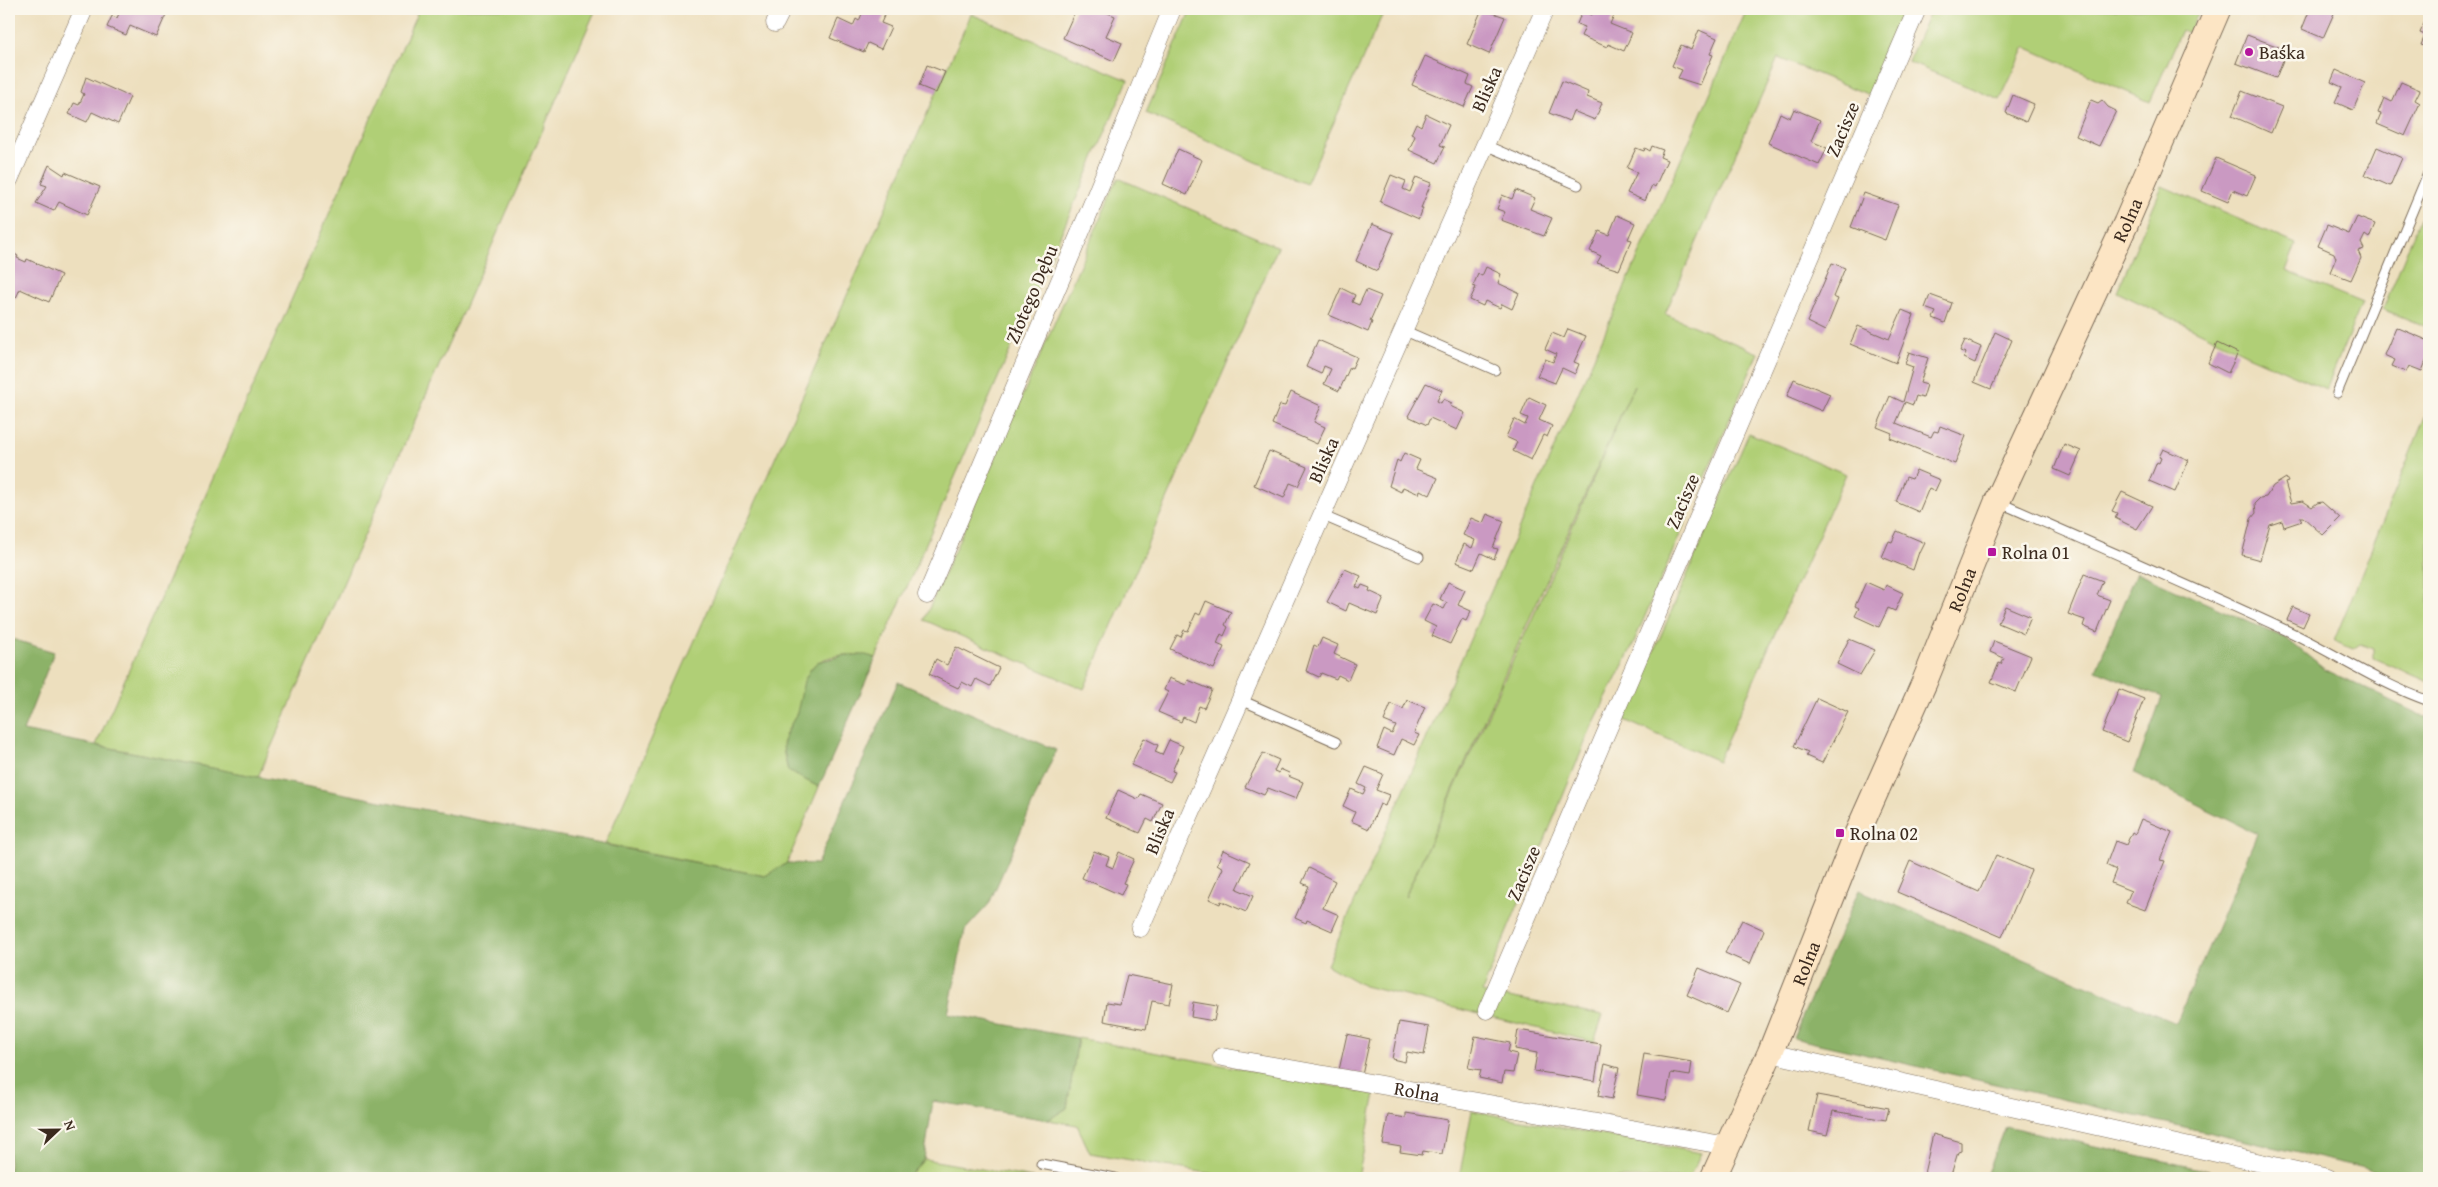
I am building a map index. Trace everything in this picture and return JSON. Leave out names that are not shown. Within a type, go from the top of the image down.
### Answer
[{"type":"street","points":[[9,180],[84,9]]},
{"type":"street","name":"Złotego Dębu","points":[[927,595],[1089,212],[1172,9]]},
{"type":"street","name":"Bliska","points":[[1140,928],[1545,9]]},
{"type":"street","name":"Zacisze","points":[[1487,1010],[1917,9]]},
{"type":"street","name":"Rolna","points":[[1713,1178],[1770,1053],[1856,836],[1924,683],[1997,502],[2126,222],[2218,9]]},
{"type":"street","points":[[1770,1053],[2328,1178]]},
{"type":"street","name":"Rolna","points":[[1222,1057],[1728,1146]]},
{"type":"lane","points":[[1485,144],[1578,185]]},
{"type":"lane","points":[[2337,393],[2429,171]]},
{"type":"lane","points":[[1403,330],[1495,370]]},
{"type":"lane","points":[[1997,502],[2200,590],[2321,647],[2406,693],[2429,701]]},
{"type":"lane","points":[[1321,516],[1419,557]]},
{"type":"lane","points":[[1240,700],[1336,742]]},
{"type":"lane","points":[[1041,1164],[1115,1178]]},
{"type":"green space","points":[[419,9],[596,9],[258,777],[96,745]]},
{"type":"green space","points":[[1191,9],[1385,9],[1306,184],[1146,113]]},
{"type":"green space","points":[[1747,9],[1909,9],[1872,96],[1778,58],[1665,314],[1758,353],[1630,651],[1591,728],[1482,992],[1603,1015],[1594,1042],[1364,986],[1327,965]],"holes":[[[1634,385],[1536,610],[1405,897]]]},
{"type":"green space","points":[[1931,9],[2200,9],[2189,33],[2182,30],[2150,102],[2025,47],[2000,100],[1908,62]]},
{"type":"green space","points":[[971,14],[1128,80],[876,658],[860,655],[841,655],[823,659],[816,663],[808,674],[797,713],[787,730],[783,743],[788,771],[819,787],[787,863],[765,876],[605,844]]},
{"type":"green space","points":[[1118,178],[1278,247],[1084,689],[924,620]]},
{"type":"green space","points":[[2162,186],[2296,244],[2286,271],[2362,303],[2326,389],[2250,356],[2117,292]]},
{"type":"green space","points":[[2420,219],[2429,223],[2429,328],[2383,309]]},
{"type":"green space","points":[[2429,407],[2429,682],[2374,658],[2374,649],[2360,644],[2353,649],[2334,641]]},
{"type":"green space","points":[[1749,433],[1846,474],[1718,761],[1624,720]]},
{"type":"green space","points":[[2136,572],[2287,639],[2324,669],[2429,719],[2429,1169],[2424,1178],[2408,1178],[1793,1038],[1859,890],[2176,1023],[2257,834],[2134,773],[2162,697],[2096,670]]},
{"type":"green space","points":[[9,638],[54,652],[23,731],[765,876],[787,863],[817,864],[898,682],[1056,750],[989,904],[965,930],[948,1014],[1078,1038],[1067,1108],[1048,1120],[933,1101],[924,1159],[908,1178],[9,1178]]},
{"type":"green space","points":[[846,655],[866,655],[876,658],[819,787],[788,771],[783,746],[786,734],[797,713],[804,681],[810,670],[817,662]]},
{"type":"green space","points":[[1078,1038],[1375,1094],[1358,1178],[1236,1178],[1090,1153],[1077,1125],[1048,1120],[1067,1108]]},
{"type":"green space","points":[[1472,1111],[1701,1153],[1689,1178],[1459,1178]]},
{"type":"green space","points":[[2005,1126],[2241,1178],[1985,1178]]},
{"type":"green space","points":[[924,1159],[1033,1178],[908,1178]]},
{"type":"building","points":[[121,9],[168,10],[156,37],[130,26],[126,35],[107,27],[112,16],[117,18]]},
{"type":"building","points":[[864,9],[887,9],[881,23],[891,27],[881,49],[868,43],[864,52],[830,38],[838,19],[853,26],[856,19],[859,21]]},
{"type":"building","points":[[1076,9],[1085,12],[1087,9],[1099,9],[1115,16],[1106,36],[1122,43],[1114,61],[1063,38]]},
{"type":"building","points":[[1482,9],[1505,17],[1489,54],[1467,44]]},
{"type":"building","points":[[1594,9],[1604,9],[1615,13],[1610,24],[1632,33],[1624,51],[1608,44],[1607,47],[1581,36],[1585,27],[1577,24],[1582,11],[1592,15]]},
{"type":"building","points":[[2310,9],[2330,9],[2335,11],[2323,38],[2302,29]]},
{"type":"building","points":[[2429,11],[2429,48],[2421,45],[2425,35],[2420,33]]},
{"type":"building","points":[[1699,30],[1717,38],[1710,54],[1713,55],[1700,85],[1678,78],[1682,70],[1672,66],[1681,45],[1691,50]]},
{"type":"building","points":[[2247,35],[2287,50],[2276,78],[2236,63]]},
{"type":"building","points":[[1425,56],[1470,76],[1467,84],[1473,87],[1464,107],[1412,85]]},
{"type":"building","points":[[927,65],[945,72],[936,93],[919,86]]},
{"type":"building","points":[[2336,70],[2365,83],[2353,110],[2335,102],[2342,87],[2331,82]]},
{"type":"building","points":[[86,77],[130,97],[118,124],[92,112],[87,122],[69,114],[74,103],[79,105],[84,94],[81,92]]},
{"type":"building","points":[[1562,81],[1588,92],[1587,97],[1602,103],[1595,120],[1573,111],[1569,121],[1549,113]]},
{"type":"building","points":[[2401,82],[2420,90],[2415,100],[2420,103],[2405,136],[2377,124],[2381,114],[2378,113],[2384,98],[2392,102]]},
{"type":"building","points":[[2242,91],[2282,107],[2271,133],[2232,116]]},
{"type":"building","points":[[2013,95],[2034,104],[2026,122],[2006,113]]},
{"type":"building","points":[[2091,100],[2098,103],[2102,100],[2108,107],[2116,111],[2099,146],[2076,136]]},
{"type":"building","points":[[1794,109],[1820,120],[1811,141],[1827,148],[1819,165],[1768,143],[1780,113],[1790,118]]},
{"type":"building","points":[[1426,114],[1449,125],[1440,145],[1445,147],[1437,163],[1409,150],[1415,136],[1411,134],[1416,123],[1421,126]]},
{"type":"building","points":[[1652,146],[1663,150],[1660,157],[1667,160],[1655,187],[1652,185],[1645,201],[1627,193],[1637,172],[1627,168],[1636,148],[1644,151],[1645,148],[1650,151]]},
{"type":"building","points":[[2377,147],[2402,158],[2390,186],[2365,175]]},
{"type":"building","points":[[1178,149],[1202,160],[1187,195],[1163,184]]},
{"type":"building","points":[[2216,158],[2256,175],[2247,196],[2233,190],[2228,202],[2202,191]]},
{"type":"building","points":[[49,165],[64,175],[65,172],[100,187],[87,215],[59,202],[54,211],[36,203],[47,186],[41,184]]},
{"type":"building","points":[[1391,175],[1406,181],[1403,189],[1410,192],[1416,177],[1431,183],[1421,208],[1423,208],[1419,219],[1380,202]]},
{"type":"building","points":[[1516,190],[1535,198],[1530,209],[1552,218],[1544,236],[1501,220],[1505,212],[1497,209],[1502,195],[1512,199]]},
{"type":"building","points":[[1864,193],[1898,205],[1885,240],[1851,227]]},
{"type":"building","points":[[1617,215],[1635,223],[1628,239],[1632,240],[1619,270],[1597,263],[1601,256],[1590,251],[1599,231],[1609,235]]},
{"type":"building","points":[[2357,217],[2375,224],[2369,238],[2365,235],[2361,243],[2364,249],[2358,251],[2361,258],[2351,280],[2330,272],[2336,258],[2334,253],[2318,246],[2327,225],[2349,234]]},
{"type":"building","points":[[1372,224],[1394,233],[1377,271],[1356,261]]},
{"type":"building","points":[[11,252],[18,256],[17,258],[26,262],[27,259],[61,275],[49,302],[20,289],[16,298],[9,295],[9,257]]},
{"type":"building","points":[[1832,263],[1845,268],[1833,297],[1838,299],[1825,331],[1807,322]]},
{"type":"building","points":[[1486,267],[1501,274],[1498,283],[1519,293],[1512,309],[1502,304],[1500,308],[1485,301],[1483,306],[1470,300],[1476,287],[1473,286],[1478,274],[1482,276]]},
{"type":"building","points":[[1341,288],[1355,295],[1352,302],[1359,305],[1366,290],[1381,296],[1370,321],[1372,322],[1368,332],[1329,315]]},
{"type":"building","points":[[1930,295],[1952,303],[1945,323],[1933,318],[1936,312],[1925,308]]},
{"type":"building","points":[[1902,310],[1914,315],[1896,363],[1850,344],[1858,326],[1889,339]]},
{"type":"building","points":[[2396,327],[2429,341],[2429,354],[2422,371],[2409,366],[2406,372],[2392,366],[2395,360],[2384,355]]},
{"type":"building","points":[[1568,329],[1586,336],[1574,362],[1579,364],[1575,374],[1562,368],[1555,383],[1537,376],[1545,359],[1553,362],[1556,354],[1545,349],[1552,333],[1564,338]]},
{"type":"building","points":[[1995,332],[2012,340],[1991,389],[1974,382]]},
{"type":"building","points":[[1318,340],[1357,357],[1352,368],[1350,367],[1339,391],[1324,384],[1331,369],[1324,366],[1321,374],[1306,367]]},
{"type":"building","points":[[1965,340],[1981,347],[1975,363],[1964,358],[1966,353],[1960,351]]},
{"type":"building","points":[[2217,343],[2238,353],[2228,373],[2208,363]]},
{"type":"building","points":[[1909,352],[1928,358],[1920,383],[1927,385],[1923,398],[1916,396],[1913,405],[1905,402],[1896,423],[1931,437],[1934,431],[1938,432],[1940,426],[1966,436],[1955,464],[1890,438],[1892,433],[1877,427],[1890,396],[1903,402],[1913,367],[1905,364]]},
{"type":"building","points":[[1794,379],[1830,394],[1822,411],[1787,396]]},
{"type":"building","points":[[1426,383],[1442,390],[1437,401],[1441,403],[1443,399],[1452,403],[1450,406],[1465,413],[1457,430],[1430,418],[1427,425],[1408,416]]},
{"type":"building","points":[[1291,392],[1321,406],[1314,422],[1325,427],[1317,444],[1272,424],[1280,405],[1285,406]]},
{"type":"building","points":[[1529,397],[1546,405],[1539,420],[1552,426],[1547,437],[1543,435],[1531,460],[1513,451],[1517,442],[1506,437],[1514,419],[1525,425],[1528,418],[1521,415]]},
{"type":"building","points":[[2064,444],[2081,451],[2070,476],[2054,469]]},
{"type":"building","points":[[2163,449],[2189,460],[2175,492],[2149,481],[2157,462],[2159,463],[2161,458],[2159,457]]},
{"type":"building","points":[[1269,451],[1307,467],[1298,486],[1290,483],[1284,498],[1254,485]]},
{"type":"building","points":[[1404,453],[1420,460],[1416,469],[1438,478],[1430,495],[1420,490],[1419,494],[1403,487],[1401,492],[1389,486],[1397,460],[1400,462]]},
{"type":"building","points":[[1916,470],[1940,480],[1935,491],[1929,488],[1919,512],[1896,502],[1906,477],[1912,479]]},
{"type":"building","points":[[2286,478],[2288,482],[2285,483],[2291,503],[2303,501],[2312,507],[2322,502],[2340,518],[2323,535],[2303,517],[2300,517],[2302,521],[2284,527],[2282,521],[2270,525],[2260,560],[2242,555],[2251,519],[2256,513],[2255,503],[2260,498],[2266,497],[2273,486]]},
{"type":"building","points":[[2122,492],[2152,506],[2137,529],[2115,518],[2117,513],[2112,511]]},
{"type":"building","points":[[1487,514],[1504,521],[1493,548],[1498,549],[1494,559],[1481,553],[1474,569],[1456,562],[1464,544],[1472,548],[1475,540],[1463,535],[1471,518],[1483,523]]},
{"type":"building","points":[[1897,531],[1925,543],[1919,552],[1913,570],[1882,557],[1889,541],[1892,542]]},
{"type":"building","points":[[1345,569],[1361,576],[1356,587],[1360,589],[1362,585],[1370,588],[1369,591],[1384,598],[1377,615],[1349,603],[1346,611],[1327,602]]},
{"type":"building","points":[[2084,574],[2103,581],[2097,595],[2110,600],[2097,632],[2083,626],[2085,620],[2068,614]]},
{"type":"building","points":[[1448,582],[1465,590],[1458,605],[1471,611],[1466,621],[1462,619],[1450,644],[1432,636],[1436,627],[1424,621],[1433,604],[1444,609],[1447,603],[1440,599]]},
{"type":"building","points":[[1866,582],[1884,590],[1886,585],[1903,593],[1895,611],[1888,608],[1879,627],[1855,616],[1859,608],[1855,606]]},
{"type":"building","points":[[1206,601],[1231,612],[1225,625],[1228,627],[1224,636],[1221,634],[1217,644],[1224,647],[1214,669],[1170,649],[1177,635],[1181,637],[1184,630],[1188,631],[1196,613],[1200,615]]},
{"type":"building","points":[[2005,606],[2031,617],[2024,634],[1998,623]]},
{"type":"building","points":[[2293,607],[2309,614],[2303,627],[2287,620]]},
{"type":"building","points":[[1322,638],[1338,645],[1334,654],[1355,664],[1348,680],[1338,675],[1336,679],[1321,673],[1319,677],[1306,671],[1314,645],[1318,647]]},
{"type":"building","points":[[1849,639],[1875,650],[1860,675],[1837,664]]},
{"type":"building","points":[[1994,641],[2031,656],[2016,692],[1991,682],[1999,663],[2001,664],[2004,658],[1990,652]]},
{"type":"building","points":[[956,647],[999,668],[990,686],[976,679],[972,687],[962,682],[958,688],[929,674],[936,659],[947,665]]},
{"type":"building","points":[[1169,678],[1186,685],[1188,680],[1212,690],[1204,708],[1199,706],[1194,722],[1183,717],[1181,722],[1158,712],[1168,692],[1164,690]]},
{"type":"building","points":[[2119,689],[2144,699],[2127,742],[2102,732]]},
{"type":"building","points":[[1817,698],[1848,712],[1822,763],[1806,756],[1808,752],[1794,746]]},
{"type":"building","points":[[1407,700],[1425,707],[1414,733],[1419,735],[1414,745],[1401,739],[1394,755],[1377,748],[1384,730],[1392,734],[1396,726],[1384,721],[1391,704],[1403,709]]},
{"type":"building","points":[[1144,738],[1158,745],[1155,752],[1162,755],[1169,740],[1183,746],[1172,771],[1175,772],[1170,782],[1131,765]]},
{"type":"building","points":[[1263,753],[1279,760],[1274,771],[1279,773],[1280,769],[1289,773],[1288,776],[1303,782],[1296,799],[1268,788],[1264,795],[1245,787]]},
{"type":"building","points":[[1366,767],[1383,774],[1376,790],[1389,795],[1385,806],[1380,804],[1369,829],[1351,821],[1355,812],[1343,806],[1351,789],[1363,794],[1366,788],[1358,784]]},
{"type":"building","points":[[1118,790],[1138,799],[1141,794],[1162,803],[1153,822],[1147,819],[1140,833],[1106,818]]},
{"type":"building","points":[[2141,819],[2172,832],[2160,860],[2165,861],[2145,910],[2126,903],[2131,891],[2111,883],[2116,870],[2106,865],[2115,841],[2126,845],[2132,832],[2135,834]]},
{"type":"building","points":[[1223,850],[1250,862],[1237,889],[1253,896],[1246,912],[1221,901],[1220,904],[1209,899],[1223,868],[1217,864]]},
{"type":"building","points":[[1094,851],[1109,857],[1106,865],[1113,868],[1119,852],[1134,859],[1123,883],[1126,884],[1121,895],[1082,878]]},
{"type":"building","points":[[1996,855],[2031,870],[2002,937],[1897,892],[1910,861],[1979,892]]},
{"type":"building","points":[[1309,868],[1335,881],[1323,908],[1339,915],[1332,931],[1307,920],[1306,923],[1295,918],[1309,886],[1302,883]]},
{"type":"building","points":[[1742,920],[1764,930],[1750,964],[1725,953]]},
{"type":"building","points":[[1699,968],[1740,985],[1727,1013],[1687,995]]},
{"type":"building","points":[[1127,975],[1173,984],[1169,1004],[1152,1001],[1146,1029],[1104,1021],[1107,1002],[1120,1004]]},
{"type":"building","points":[[1193,1002],[1217,1006],[1214,1021],[1191,1017]]},
{"type":"building","points":[[1399,1022],[1429,1027],[1424,1055],[1407,1052],[1405,1062],[1392,1059]]},
{"type":"building","points":[[1518,1030],[1601,1044],[1595,1081],[1534,1071],[1537,1053],[1515,1049]]},
{"type":"building","points":[[1347,1034],[1370,1039],[1362,1075],[1339,1070]]},
{"type":"building","points":[[1475,1036],[1510,1043],[1508,1052],[1517,1054],[1513,1073],[1504,1072],[1502,1083],[1479,1078],[1481,1070],[1468,1068]]},
{"type":"building","points":[[1644,1054],[1692,1062],[1690,1076],[1671,1073],[1666,1100],[1637,1095]]},
{"type":"building","points":[[1605,1064],[1619,1068],[1612,1099],[1598,1096]]},
{"type":"building","points":[[1817,1095],[1889,1108],[1886,1120],[1833,1111],[1827,1135],[1809,1131]]},
{"type":"building","points":[[1406,1113],[1448,1120],[1442,1154],[1423,1151],[1422,1155],[1400,1152],[1401,1147],[1383,1144],[1388,1115],[1406,1118]]},
{"type":"building","points":[[1933,1134],[1961,1142],[1961,1151],[1958,1152],[1950,1178],[1923,1178]]},
{"type":"place","name":"Baśka","points":[[2249,52]]},
{"type":"place","name":"Rolna 01","points":[[1992,552]]},
{"type":"place","name":"Rolna 02","points":[[1840,833]]}]
